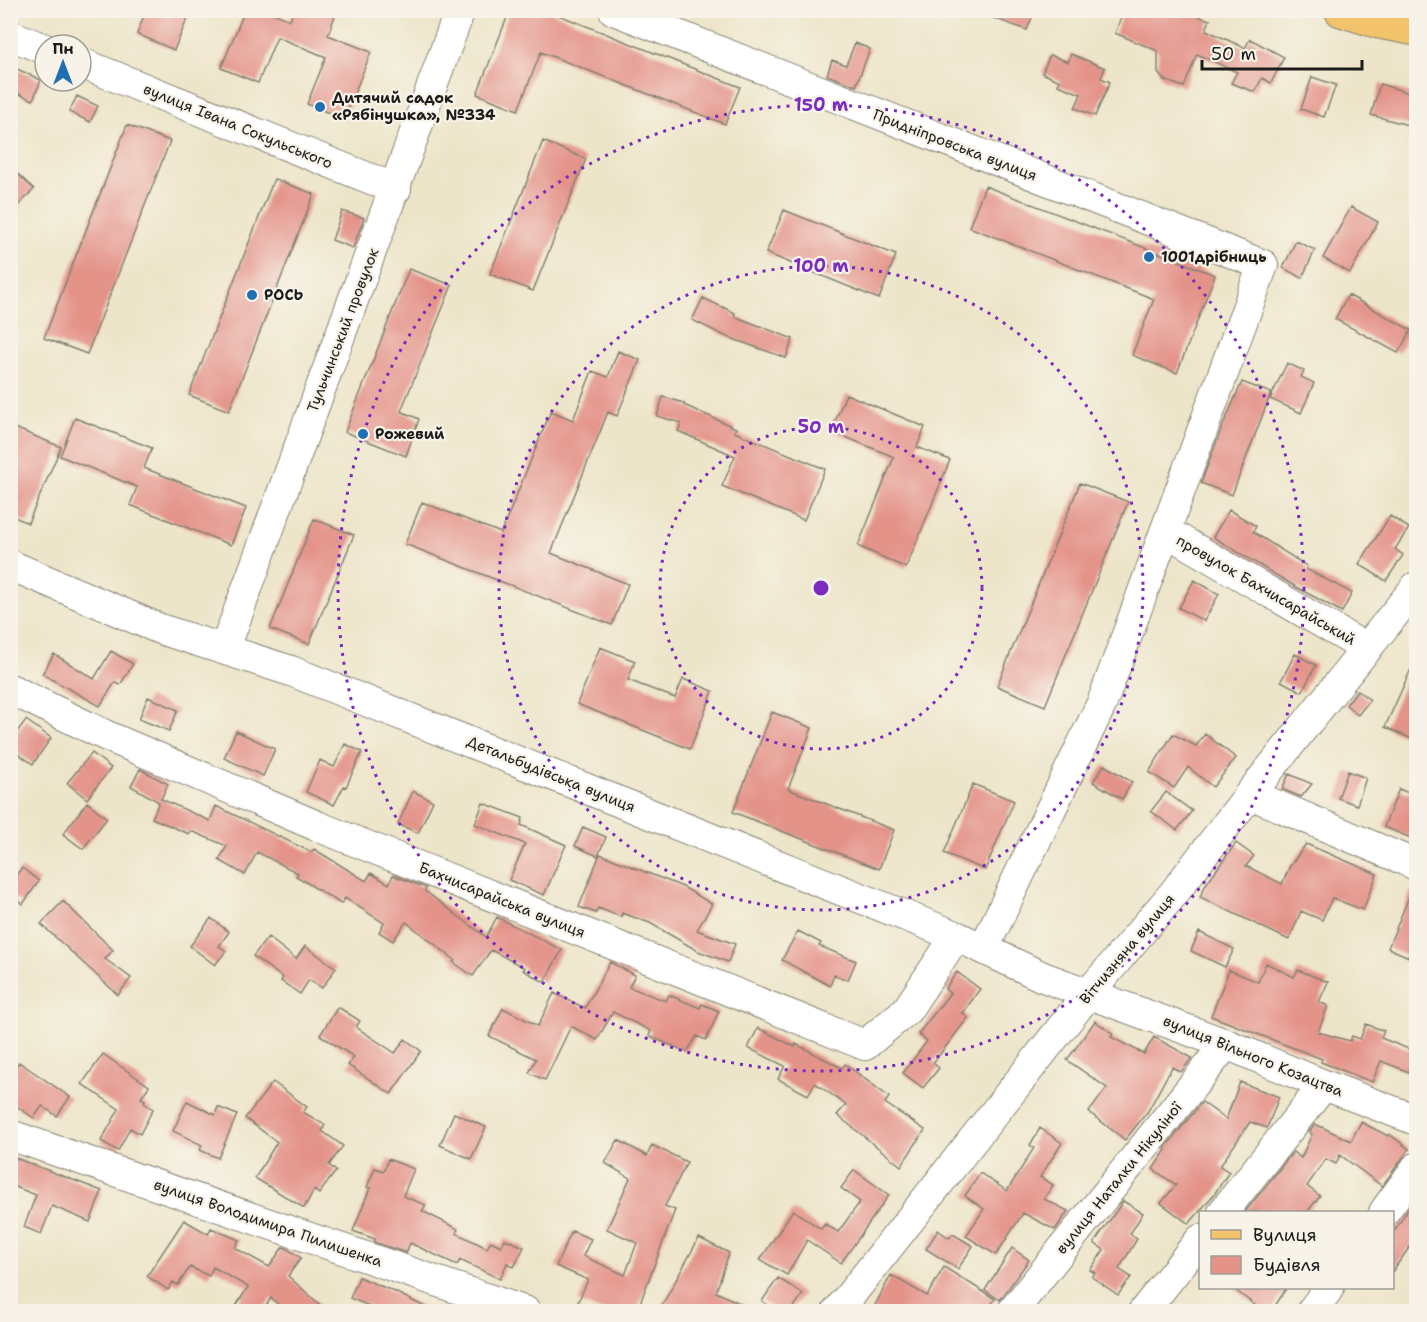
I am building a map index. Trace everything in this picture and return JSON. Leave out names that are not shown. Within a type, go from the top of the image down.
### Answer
[{"type":"main road","points":[[1341,10],[1379,22],[1416,29]]},
{"type":"street","name":"Тульчинський провулок","points":[[225,648],[396,189],[460,10]]},
{"type":"street","name":"Придніпровська вулиця","points":[[614,10],[1263,265],[1165,531]]},
{"type":"street","points":[[10,35],[33,44]]},
{"type":"street","name":"вулиця Івана Сокульського","points":[[93,68],[396,189]]},
{"type":"street","points":[[984,948],[1102,703],[1165,531]]},
{"type":"street","name":"провулок Бахчисарайський","points":[[1165,531],[1367,649]]},
{"type":"street","name":"Детальбудівська вулиця","points":[[10,565],[160,629],[291,671],[956,936],[1043,977],[1089,993]]},
{"type":"street","name":"Вітчизняна вулиця","points":[[837,1311],[1089,993],[1173,894],[1367,649],[1411,602]]},
{"type":"street","name":"Бахчисарайська вулиця","points":[[10,689],[107,736],[317,826],[865,1045],[907,1010],[956,936]]},
{"type":"street","points":[[1250,794],[1416,865]]},
{"type":"street","name":"вулиця Вільного Козацтва","points":[[1089,993],[1226,1044],[1416,1120]]},
{"type":"street","name":"вулиця Наталки Нікуліної","points":[[1012,1311],[1226,1044]]},
{"type":"street","points":[[1224,1211],[1324,1085]]},
{"type":"street","name":"вулиця Володимира Пилишенка","points":[[10,1135],[526,1311]]},
{"type":"street","points":[[1385,1211],[1416,1168]]},
{"type":"street","points":[[1143,1311],[1199,1241]]},
{"type":"street","points":[[1311,1311],[1328,1289]]},
{"type":"building","points":[[146,10],[191,10],[174,50],[137,34]]},
{"type":"building","points":[[245,10],[266,10],[290,20],[293,10],[337,10],[328,35],[371,52],[344,119],[307,104],[326,57],[277,37],[258,83],[221,68]]},
{"type":"building","points":[[510,10],[546,10],[740,87],[725,124],[541,52],[518,110],[477,94]]},
{"type":"building","points":[[980,10],[1035,10],[1027,30],[979,13]]},
{"type":"building","points":[[1124,10],[1178,10],[1210,20],[1206,30],[1245,48],[1250,39],[1284,57],[1271,83],[1262,78],[1255,92],[1231,83],[1237,72],[1197,54],[1184,87],[1164,80],[1158,73],[1158,51],[1115,33]]},
{"type":"building","points":[[855,43],[870,49],[856,86],[827,75],[832,60],[846,65]]},
{"type":"building","points":[[1071,54],[1105,68],[1101,78],[1110,82],[1095,116],[1075,108],[1081,94],[1058,85],[1060,81],[1042,73],[1050,55],[1068,62]]},
{"type":"building","points":[[15,68],[33,76],[33,93],[36,93],[33,100],[10,90],[10,80]]},
{"type":"building","points":[[1312,77],[1336,85],[1324,117],[1301,109]]},
{"type":"building","points":[[1380,84],[1416,95],[1416,110],[1412,126],[1371,115]]},
{"type":"building","points":[[77,96],[98,106],[90,122],[69,112]]},
{"type":"building","points":[[127,125],[170,141],[87,354],[44,338]]},
{"type":"building","points":[[543,141],[586,159],[533,291],[490,274]]},
{"type":"building","points":[[10,167],[34,189],[10,214]]},
{"type":"building","name":"РОСЬ","points":[[274,179],[314,194],[229,411],[189,395]]},
{"type":"building","points":[[985,186],[1215,275],[1177,373],[1132,355],[1154,299],[969,227]]},
{"type":"building","points":[[1351,207],[1378,222],[1350,273],[1323,258]]},
{"type":"building","points":[[784,210],[896,255],[879,299],[766,253]]},
{"type":"building","points":[[342,211],[364,218],[353,248],[332,240]]},
{"type":"building","points":[[1296,241],[1315,250],[1302,278],[1283,268]]},
{"type":"building","points":[[409,269],[452,285],[401,411],[419,419],[406,456],[345,432]]},
{"type":"building","points":[[1348,295],[1411,330],[1398,353],[1335,319]]},
{"type":"building","points":[[703,298],[735,313],[734,316],[793,339],[786,358],[725,336],[692,320]]},
{"type":"building","points":[[618,351],[640,360],[617,416],[608,412],[551,553],[628,584],[612,625],[405,544],[422,502],[501,533],[551,411],[573,420],[592,371],[608,377]]},
{"type":"building","points":[[1287,363],[1304,371],[1301,377],[1314,383],[1301,413],[1270,399]]},
{"type":"building","points":[[1242,382],[1271,393],[1232,495],[1201,483]]},
{"type":"building","points":[[846,394],[925,427],[917,447],[950,460],[906,568],[858,546],[894,457],[831,431]]},
{"type":"building","points":[[663,397],[684,403],[684,405],[736,428],[734,432],[825,469],[804,520],[722,486],[735,456],[678,431],[681,423],[657,416]]},
{"type":"building","points":[[75,418],[152,448],[144,468],[246,508],[231,545],[130,505],[137,487],[60,456]]},
{"type":"building","points":[[10,426],[61,447],[28,523],[10,515]]},
{"type":"building","points":[[1080,483],[1128,502],[1045,706],[997,686]]},
{"type":"building","points":[[1229,510],[1256,526],[1253,532],[1307,566],[1306,569],[1352,593],[1342,612],[1213,537]]},
{"type":"building","points":[[1390,516],[1409,528],[1395,549],[1403,555],[1386,581],[1359,564]]},
{"type":"building","points":[[314,519],[354,535],[309,644],[270,629]]},
{"type":"building","points":[[1194,580],[1219,594],[1204,621],[1179,608]]},
{"type":"building","points":[[600,647],[635,661],[628,680],[675,698],[683,679],[713,691],[690,749],[577,704]]},
{"type":"building","points":[[111,651],[133,664],[120,685],[115,682],[100,706],[42,674],[54,654],[94,679]]},
{"type":"building","points":[[1295,654],[1316,665],[1302,692],[1281,681]]},
{"type":"building","points":[[1416,658],[1416,741],[1385,727]]},
{"type":"building","points":[[1357,690],[1370,700],[1358,715],[1346,705]]},
{"type":"building","points":[[148,697],[178,710],[169,731],[139,719]]},
{"type":"building","points":[[772,712],[812,728],[788,789],[894,830],[879,869],[733,812]]},
{"type":"building","points":[[26,720],[51,738],[33,764],[10,748],[10,741]]},
{"type":"building","points":[[236,731],[275,749],[263,776],[224,758]]},
{"type":"building","points":[[1173,734],[1196,746],[1205,734],[1236,758],[1213,787],[1188,767],[1174,788],[1149,772]]},
{"type":"building","points":[[345,744],[362,752],[346,787],[344,786],[334,805],[306,792],[320,760],[334,767]]},
{"type":"building","points":[[92,753],[111,768],[87,799],[67,783]]},
{"type":"building","points":[[1104,765],[1132,782],[1122,799],[1093,782]]},
{"type":"building","points":[[140,769],[168,784],[161,799],[210,821],[216,806],[311,852],[314,849],[366,881],[371,873],[389,884],[393,875],[426,888],[425,891],[486,937],[497,917],[562,950],[544,982],[523,970],[525,968],[491,950],[473,976],[406,922],[393,941],[379,932],[384,923],[345,898],[341,904],[296,876],[298,873],[257,852],[245,875],[219,860],[227,846],[191,831],[189,834],[152,818],[159,802],[131,786]]},
{"type":"building","points":[[1348,771],[1366,778],[1357,805],[1338,798]]},
{"type":"building","points":[[1289,774],[1312,784],[1301,797],[1282,789]]},
{"type":"building","points":[[973,784],[1014,801],[985,870],[944,853]]},
{"type":"building","points":[[1399,789],[1416,796],[1416,840],[1384,827]]},
{"type":"building","points":[[413,791],[433,801],[418,833],[398,824]]},
{"type":"building","points":[[1166,792],[1192,811],[1177,830],[1151,811]]},
{"type":"building","points":[[87,802],[107,818],[83,849],[63,834]]},
{"type":"building","points":[[483,803],[523,818],[521,825],[566,845],[544,895],[509,880],[525,844],[475,824]]},
{"type":"building","points":[[583,827],[606,837],[598,856],[575,846]]},
{"type":"building","points":[[1236,843],[1254,856],[1246,866],[1282,884],[1290,866],[1306,844],[1377,874],[1363,910],[1332,898],[1322,920],[1301,911],[1289,940],[1200,897],[1206,884]]},
{"type":"building","points":[[600,854],[683,887],[712,904],[697,930],[735,944],[728,962],[698,951],[650,923],[622,913],[621,917],[598,908],[596,913],[579,907]]},
{"type":"building","points":[[22,868],[39,881],[23,904],[10,895],[10,882]]},
{"type":"building","points":[[1416,882],[1416,960],[1388,948]]},
{"type":"building","points":[[63,901],[113,950],[105,959],[131,978],[118,995],[41,924]]},
{"type":"building","points":[[211,918],[229,932],[219,946],[226,951],[215,965],[190,946]]},
{"type":"building","points":[[798,931],[821,943],[819,946],[856,961],[848,980],[834,975],[830,986],[782,960]]},
{"type":"building","points":[[1199,932],[1234,949],[1225,967],[1191,951]]},
{"type":"building","points":[[268,937],[296,959],[305,946],[336,968],[322,988],[309,980],[300,994],[281,981],[283,978],[253,956]]},
{"type":"building","points":[[610,962],[635,975],[629,987],[666,1001],[669,995],[700,1008],[702,1004],[719,1011],[706,1040],[697,1036],[687,1052],[649,1036],[651,1031],[613,1012],[597,1040],[571,1026],[545,1080],[529,1073],[536,1059],[489,1036],[503,1008],[538,1026],[554,993],[585,1008]]},
{"type":"building","points":[[1266,963],[1294,977],[1298,970],[1328,982],[1319,1002],[1328,1006],[1318,1032],[1350,1041],[1352,1036],[1360,1039],[1366,1024],[1384,1031],[1381,1038],[1416,1052],[1409,1072],[1381,1061],[1372,1082],[1321,1062],[1322,1059],[1211,1016],[1229,970],[1258,982]]},
{"type":"building","points":[[957,972],[980,989],[963,1013],[968,1018],[933,1063],[939,1068],[923,1088],[903,1073],[927,1041],[918,1034],[950,993],[945,989]]},
{"type":"building","points":[[338,1007],[360,1021],[356,1027],[395,1053],[405,1039],[421,1051],[391,1094],[348,1065],[354,1057],[320,1035]]},
{"type":"building","points":[[1095,1021],[1113,1034],[1111,1037],[1144,1054],[1154,1037],[1192,1058],[1181,1072],[1172,1067],[1148,1111],[1125,1140],[1089,1112],[1107,1088],[1067,1060]]},
{"type":"building","points":[[758,1028],[795,1047],[796,1044],[842,1068],[845,1064],[889,1097],[885,1103],[925,1130],[901,1166],[837,1115],[846,1105],[815,1083],[808,1095],[778,1079],[785,1066],[748,1048]]},
{"type":"building","points":[[103,1054],[149,1086],[141,1098],[153,1109],[140,1134],[130,1128],[118,1151],[101,1141],[119,1109],[82,1084]]},
{"type":"building","points":[[19,1062],[70,1097],[57,1116],[42,1106],[34,1118],[10,1102],[10,1076]]},
{"type":"building","points":[[273,1082],[307,1107],[303,1112],[325,1125],[322,1131],[343,1146],[329,1165],[336,1171],[319,1194],[314,1190],[304,1208],[255,1178],[277,1142],[245,1118]]},
{"type":"building","points":[[1240,1082],[1279,1097],[1267,1128],[1250,1122],[1220,1166],[1229,1172],[1189,1224],[1161,1203],[1176,1185],[1153,1169],[1166,1150],[1165,1148],[1202,1102],[1226,1119]]},
{"type":"building","points":[[187,1101],[215,1115],[218,1107],[237,1115],[218,1158],[200,1150],[202,1145],[173,1131]]},
{"type":"building","points":[[454,1113],[486,1127],[471,1159],[440,1145]]},
{"type":"building","points":[[1361,1122],[1388,1136],[1389,1134],[1409,1149],[1382,1186],[1340,1155],[1336,1164],[1326,1159],[1307,1186],[1320,1196],[1308,1211],[1246,1211],[1293,1152],[1301,1158],[1312,1134],[1309,1132],[1315,1124],[1351,1141]]},
{"type":"building","points":[[1040,1128],[1062,1143],[1040,1177],[1053,1185],[1044,1199],[1068,1211],[1055,1230],[1023,1213],[996,1255],[966,1236],[984,1209],[965,1196],[980,1173],[1007,1191],[1034,1148],[1030,1145]]},
{"type":"building","points":[[618,1140],[647,1156],[652,1145],[687,1162],[665,1206],[675,1210],[637,1311],[600,1311],[578,1302],[588,1280],[556,1266],[572,1231],[591,1239],[583,1256],[625,1275],[637,1243],[607,1229],[630,1178],[605,1163]]},
{"type":"building","points":[[10,1156],[102,1191],[90,1222],[52,1206],[41,1234],[24,1227],[36,1195],[10,1185]]},
{"type":"building","points":[[388,1159],[414,1169],[403,1196],[426,1205],[422,1211],[458,1229],[456,1233],[487,1248],[491,1241],[501,1246],[505,1239],[524,1247],[514,1267],[507,1263],[500,1279],[460,1260],[457,1265],[410,1243],[406,1253],[374,1242],[375,1239],[353,1231],[370,1188],[367,1187],[375,1168],[384,1171]]},
{"type":"building","points":[[854,1170],[889,1195],[841,1263],[807,1240],[787,1275],[760,1260],[793,1210],[821,1229],[825,1224],[838,1232],[860,1202],[841,1188]]},
{"type":"building","points":[[1416,1197],[1416,1238],[1394,1269],[1394,1231]]},
{"type":"building","points":[[1123,1201],[1143,1213],[1130,1234],[1137,1239],[1119,1269],[1131,1277],[1118,1295],[1092,1277],[1095,1273],[1090,1270],[1104,1250],[1094,1243]]},
{"type":"building","points":[[184,1220],[208,1234],[211,1228],[239,1240],[235,1248],[269,1267],[283,1247],[286,1248],[301,1258],[288,1276],[327,1311],[286,1311],[271,1298],[263,1311],[246,1311],[236,1306],[248,1287],[213,1267],[209,1276],[190,1267],[178,1285],[173,1282],[168,1290],[147,1276]]},
{"type":"building","points":[[938,1230],[949,1238],[953,1234],[973,1246],[958,1269],[926,1249]]},
{"type":"building","points":[[699,1238],[729,1253],[716,1292],[756,1311],[659,1311]]},
{"type":"building","points":[[1012,1248],[1029,1260],[1000,1300],[985,1290]]},
{"type":"building","points":[[944,1267],[995,1299],[987,1311],[872,1311],[891,1275],[927,1296]]},
{"type":"building","points":[[359,1277],[433,1311],[367,1311],[369,1306],[350,1298]]},
{"type":"building","points":[[778,1278],[803,1294],[791,1311],[777,1311],[762,1301]]},
{"type":"building","points":[[1234,1289],[1286,1289],[1272,1311],[1263,1311]]},
{"type":"place","name":"Дитячий садок «Рябінушка», №334","points":[[320,107]]},
{"type":"place","name":"1001дрібниць","points":[[1149,257]]},
{"type":"place","name":"РОСЬ","points":[[252,295]]},
{"type":"place","name":"Рожевий","points":[[363,434]]}]
